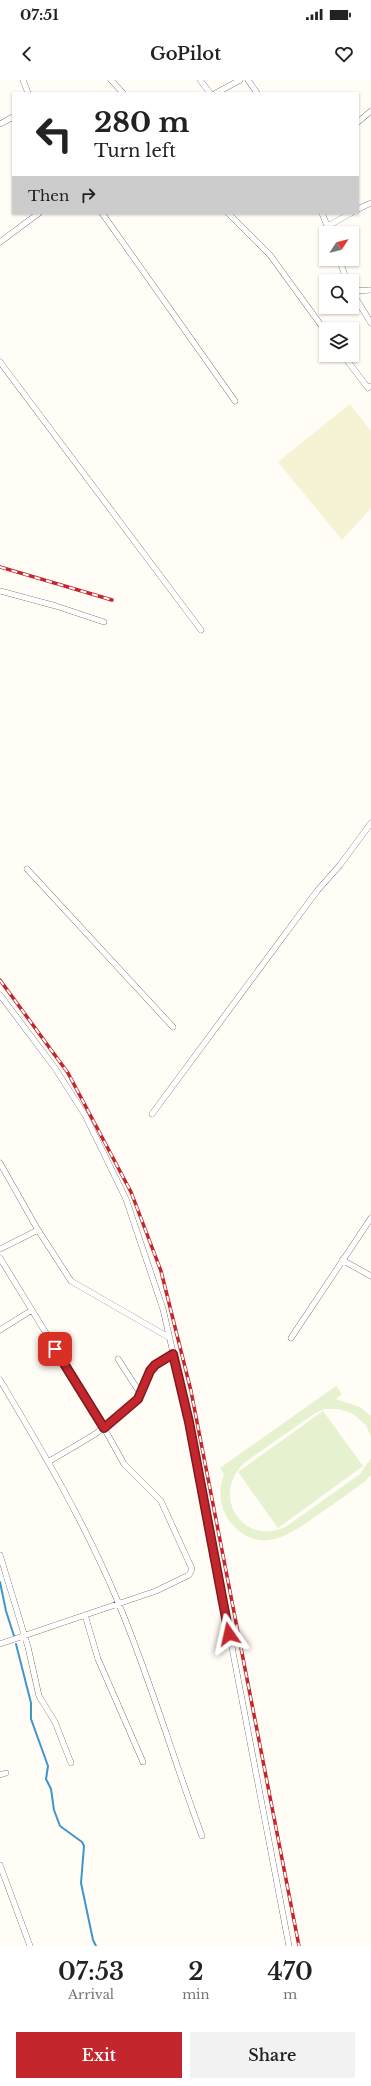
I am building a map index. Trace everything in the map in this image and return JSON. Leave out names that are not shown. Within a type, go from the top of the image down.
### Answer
[{"type":"street","points":[[23,80],[28,92]]},
{"type":"street","points":[[111,80],[122,92]]},
{"type":"street","points":[[200,80],[209,92]]},
{"type":"street","points":[[218,92],[240,80]]},
{"type":"street","points":[[248,80],[256,92]]},
{"type":"street","points":[[359,121],[371,111]]},
{"type":"street","points":[[0,124],[12,118]]},
{"type":"street","points":[[359,209],[371,203]]},
{"type":"street","points":[[0,242],[38,214]]},
{"type":"street","points":[[103,214],[235,401]]},
{"type":"street","points":[[229,214],[270,255],[319,322]]},
{"type":"street","points":[[322,214],[328,226],[349,214]]},
{"type":"street","points":[[359,291],[371,290]]},
{"type":"street","points":[[359,303],[371,323]]},
{"type":"street","points":[[0,362],[201,630]]},
{"type":"street","points":[[348,362],[368,388],[371,386]]},
{"type":"street","points":[[0,591],[56,606],[104,622]]},
{"type":"street","points":[[152,1114],[317,891],[340,865],[371,823]]},
{"type":"street","points":[[27,869],[173,1027]]},
{"type":"street","points":[[0,995],[55,1068],[95,1136],[126,1199],[163,1309],[189,1422],[289,1946]]},
{"type":"street","points":[[0,1163],[38,1230],[71,1281],[170,1338]]},
{"type":"street","points":[[291,1338],[371,1218]]},
{"type":"street","points":[[0,1249],[38,1230]]},
{"type":"street","points":[[0,1258],[104,1428],[124,1464],[161,1501],[192,1569],[189,1575],[156,1591],[118,1602],[0,1644]]},
{"type":"street","points":[[342,1260],[371,1276]]},
{"type":"street","points":[[0,1330],[32,1310]]},
{"type":"street","points":[[48,1462],[104,1428],[128,1409],[138,1399],[150,1371],[155,1365],[173,1354]]},
{"type":"street","points":[[118,1359],[140,1393]]},
{"type":"street","points":[[0,1380],[48,1462],[86,1533],[118,1602],[151,1689],[202,1836]]},
{"type":"street","points":[[0,1555],[28,1646],[39,1696],[55,1722],[71,1763]]},
{"type":"street","points":[[85,1615],[98,1658],[143,1762]]},
{"type":"street","points":[[0,1865],[30,1946]]},
{"type":"shaded area","points":[[350,404],[371,431],[371,508],[342,540],[278,462]]},
{"type":"green space","points":[[336,1386],[342,1394],[336,1399],[360,1407],[371,1416],[371,1437],[366,1425],[353,1414],[339,1409],[325,1409],[315,1413],[244,1463],[234,1477],[230,1491],[231,1504],[237,1516],[246,1525],[258,1530],[272,1531],[287,1526],[360,1474],[371,1458],[371,1475],[364,1482],[298,1529],[286,1535],[275,1539],[264,1540],[253,1539],[242,1533],[231,1523],[224,1511],[220,1493],[224,1474],[220,1468]]},
{"type":"green space","points":[[323,1411],[363,1466],[278,1528],[238,1472]]},
{"type":"waterway","points":[[0,1582],[6,1611],[14,1636]]},
{"type":"waterway","points":[[16,1644],[31,1703],[31,1719],[48,1766],[46,1779],[51,1789],[54,1810],[60,1826],[82,1842],[84,1846],[81,1883],[93,1940],[96,1946]]},
{"type":"railway","points":[[0,567],[112,600]]},
{"type":"railway","points":[[0,980],[68,1073],[131,1192],[161,1271],[191,1391],[299,1946]]},
{"type":"route","points":[[55,1349],[104,1428],[138,1399],[150,1371],[155,1365],[173,1354],[189,1422],[205,1515],[229,1634]]}]
